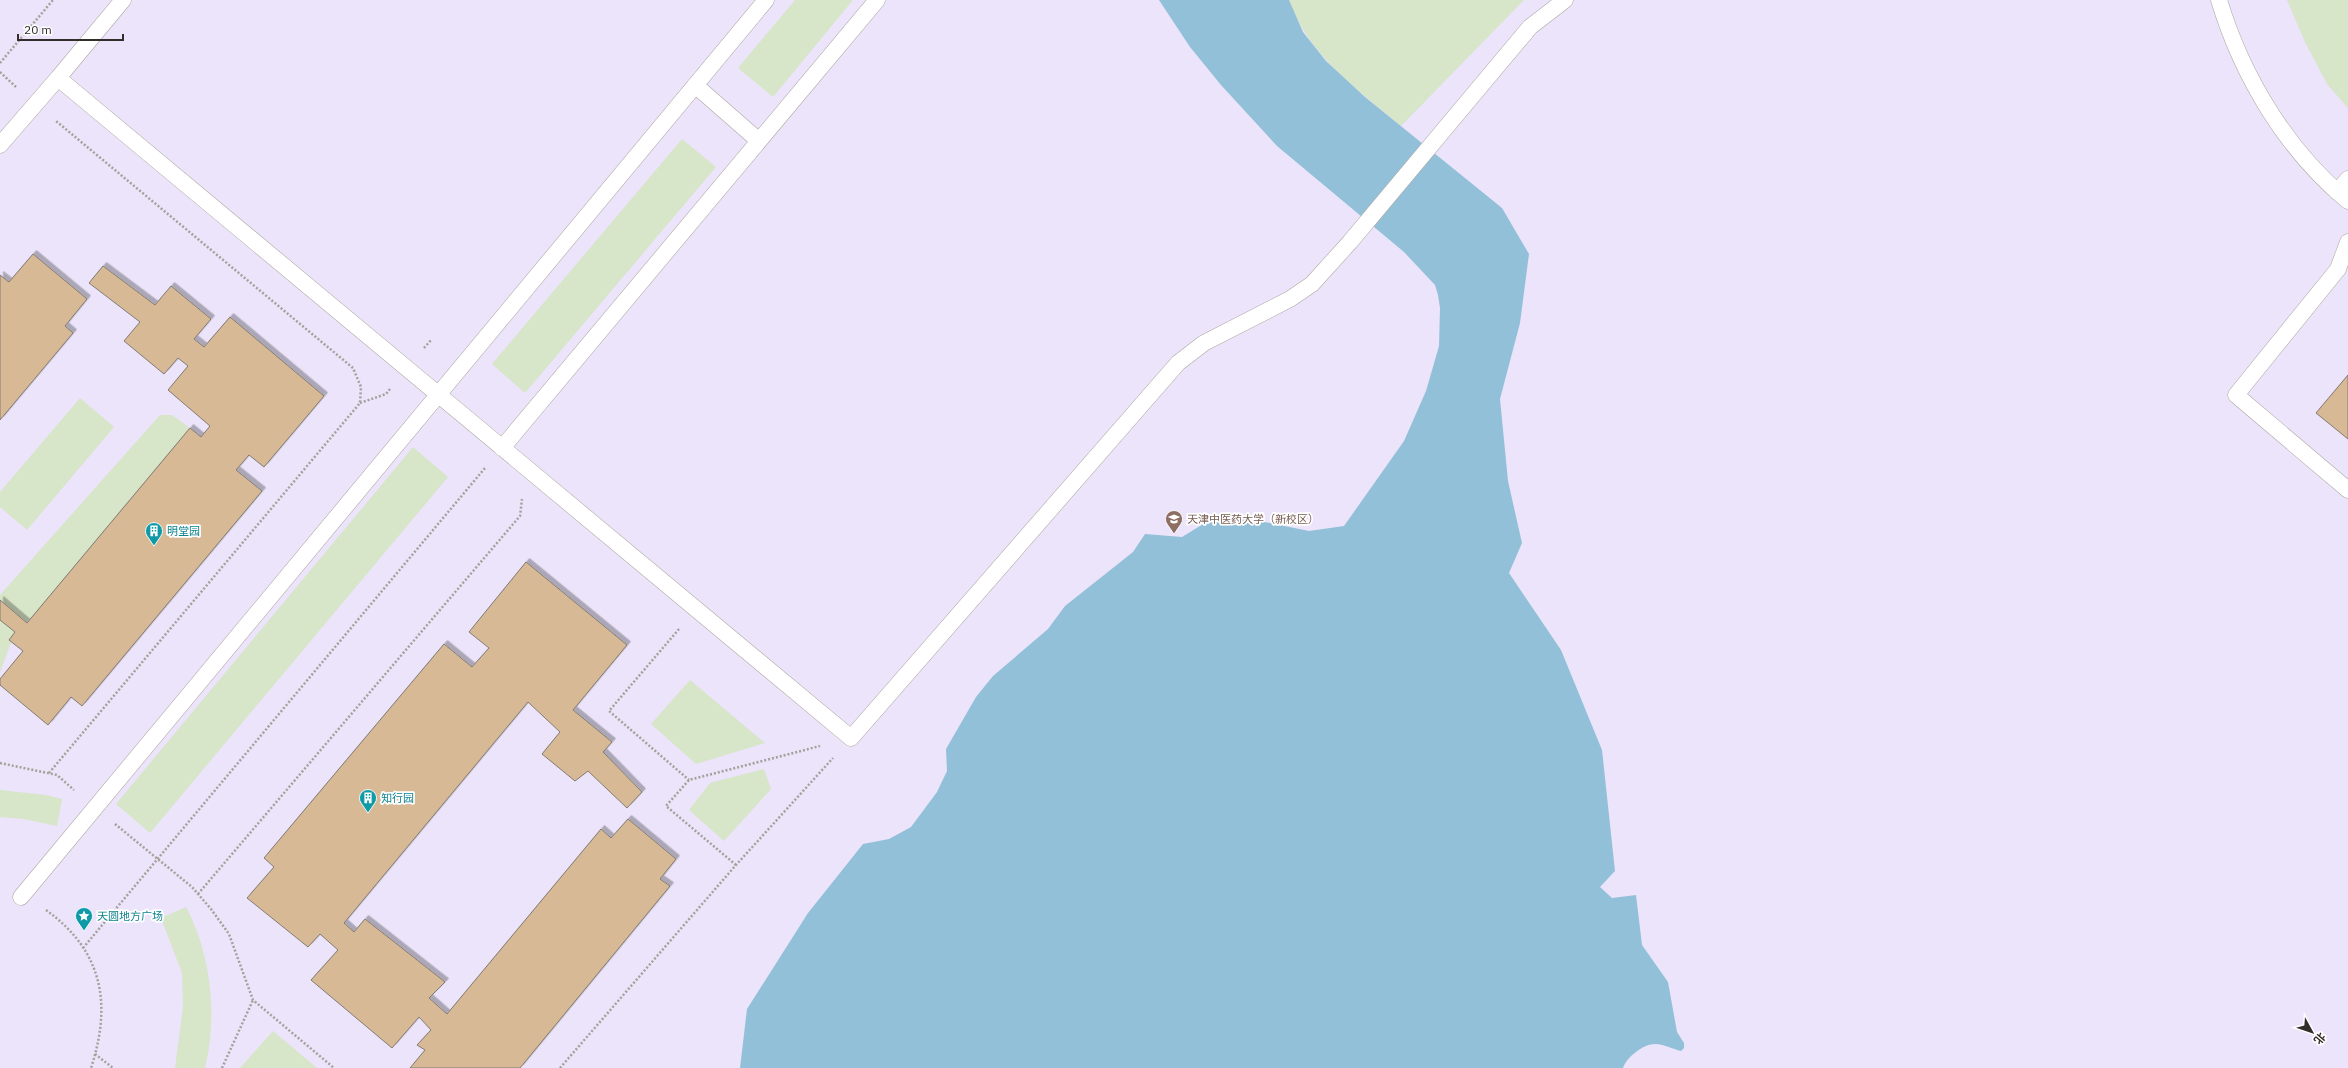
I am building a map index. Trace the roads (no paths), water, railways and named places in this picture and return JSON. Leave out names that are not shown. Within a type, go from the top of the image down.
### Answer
[{"type":"lane","points":[[0,145],[123,0]]},
{"type":"lane","points":[[21,897],[766,0]]},
{"type":"lane","points":[[502,448],[877,0]]},
{"type":"lane","points":[[58,78],[851,738],[1178,363],[1204,343],[1290,300],[1312,284],[1350,242],[1530,27],[1565,0]]},
{"type":"lane","points":[[2219,0],[2236,50],[2276,121],[2298,151],[2343,196],[2348,179]]},
{"type":"lane","points":[[695,85],[759,141]]},
{"type":"lane","points":[[2348,242],[2338,269],[2236,395],[2348,490]]},
{"type":"water","points":[[1159,0],[1289,0],[1303,32],[1326,61],[1365,97],[1502,208],[1529,254],[1520,323],[1500,399],[1508,481],[1522,543],[1509,573],[1561,650],[1602,750],[1615,871],[1600,887],[1612,898],[1636,895],[1642,945],[1668,982],[1677,1032],[1684,1043],[1684,1048],[1681,1051],[1655,1044],[1646,1046],[1636,1052],[1623,1068],[740,1068],[747,1009],[808,913],[863,844],[889,839],[911,827],[937,792],[947,771],[946,749],[976,697],[993,676],[1048,629],[1065,606],[1133,552],[1145,534],[1182,537],[1221,513],[1309,531],[1344,526],[1404,441],[1426,391],[1439,346],[1440,308],[1435,285],[1404,252],[1277,146],[1221,85],[1190,47]]},
{"type":"place","name":"天津中医药大学（新校区）","points":[[1174,534]]},
{"type":"place","name":"明堂园","points":[[154,546]]},
{"type":"place","name":"知行园","points":[[368,813]]},
{"type":"place","name":"天圆地方广场","points":[[84,931]]}]
